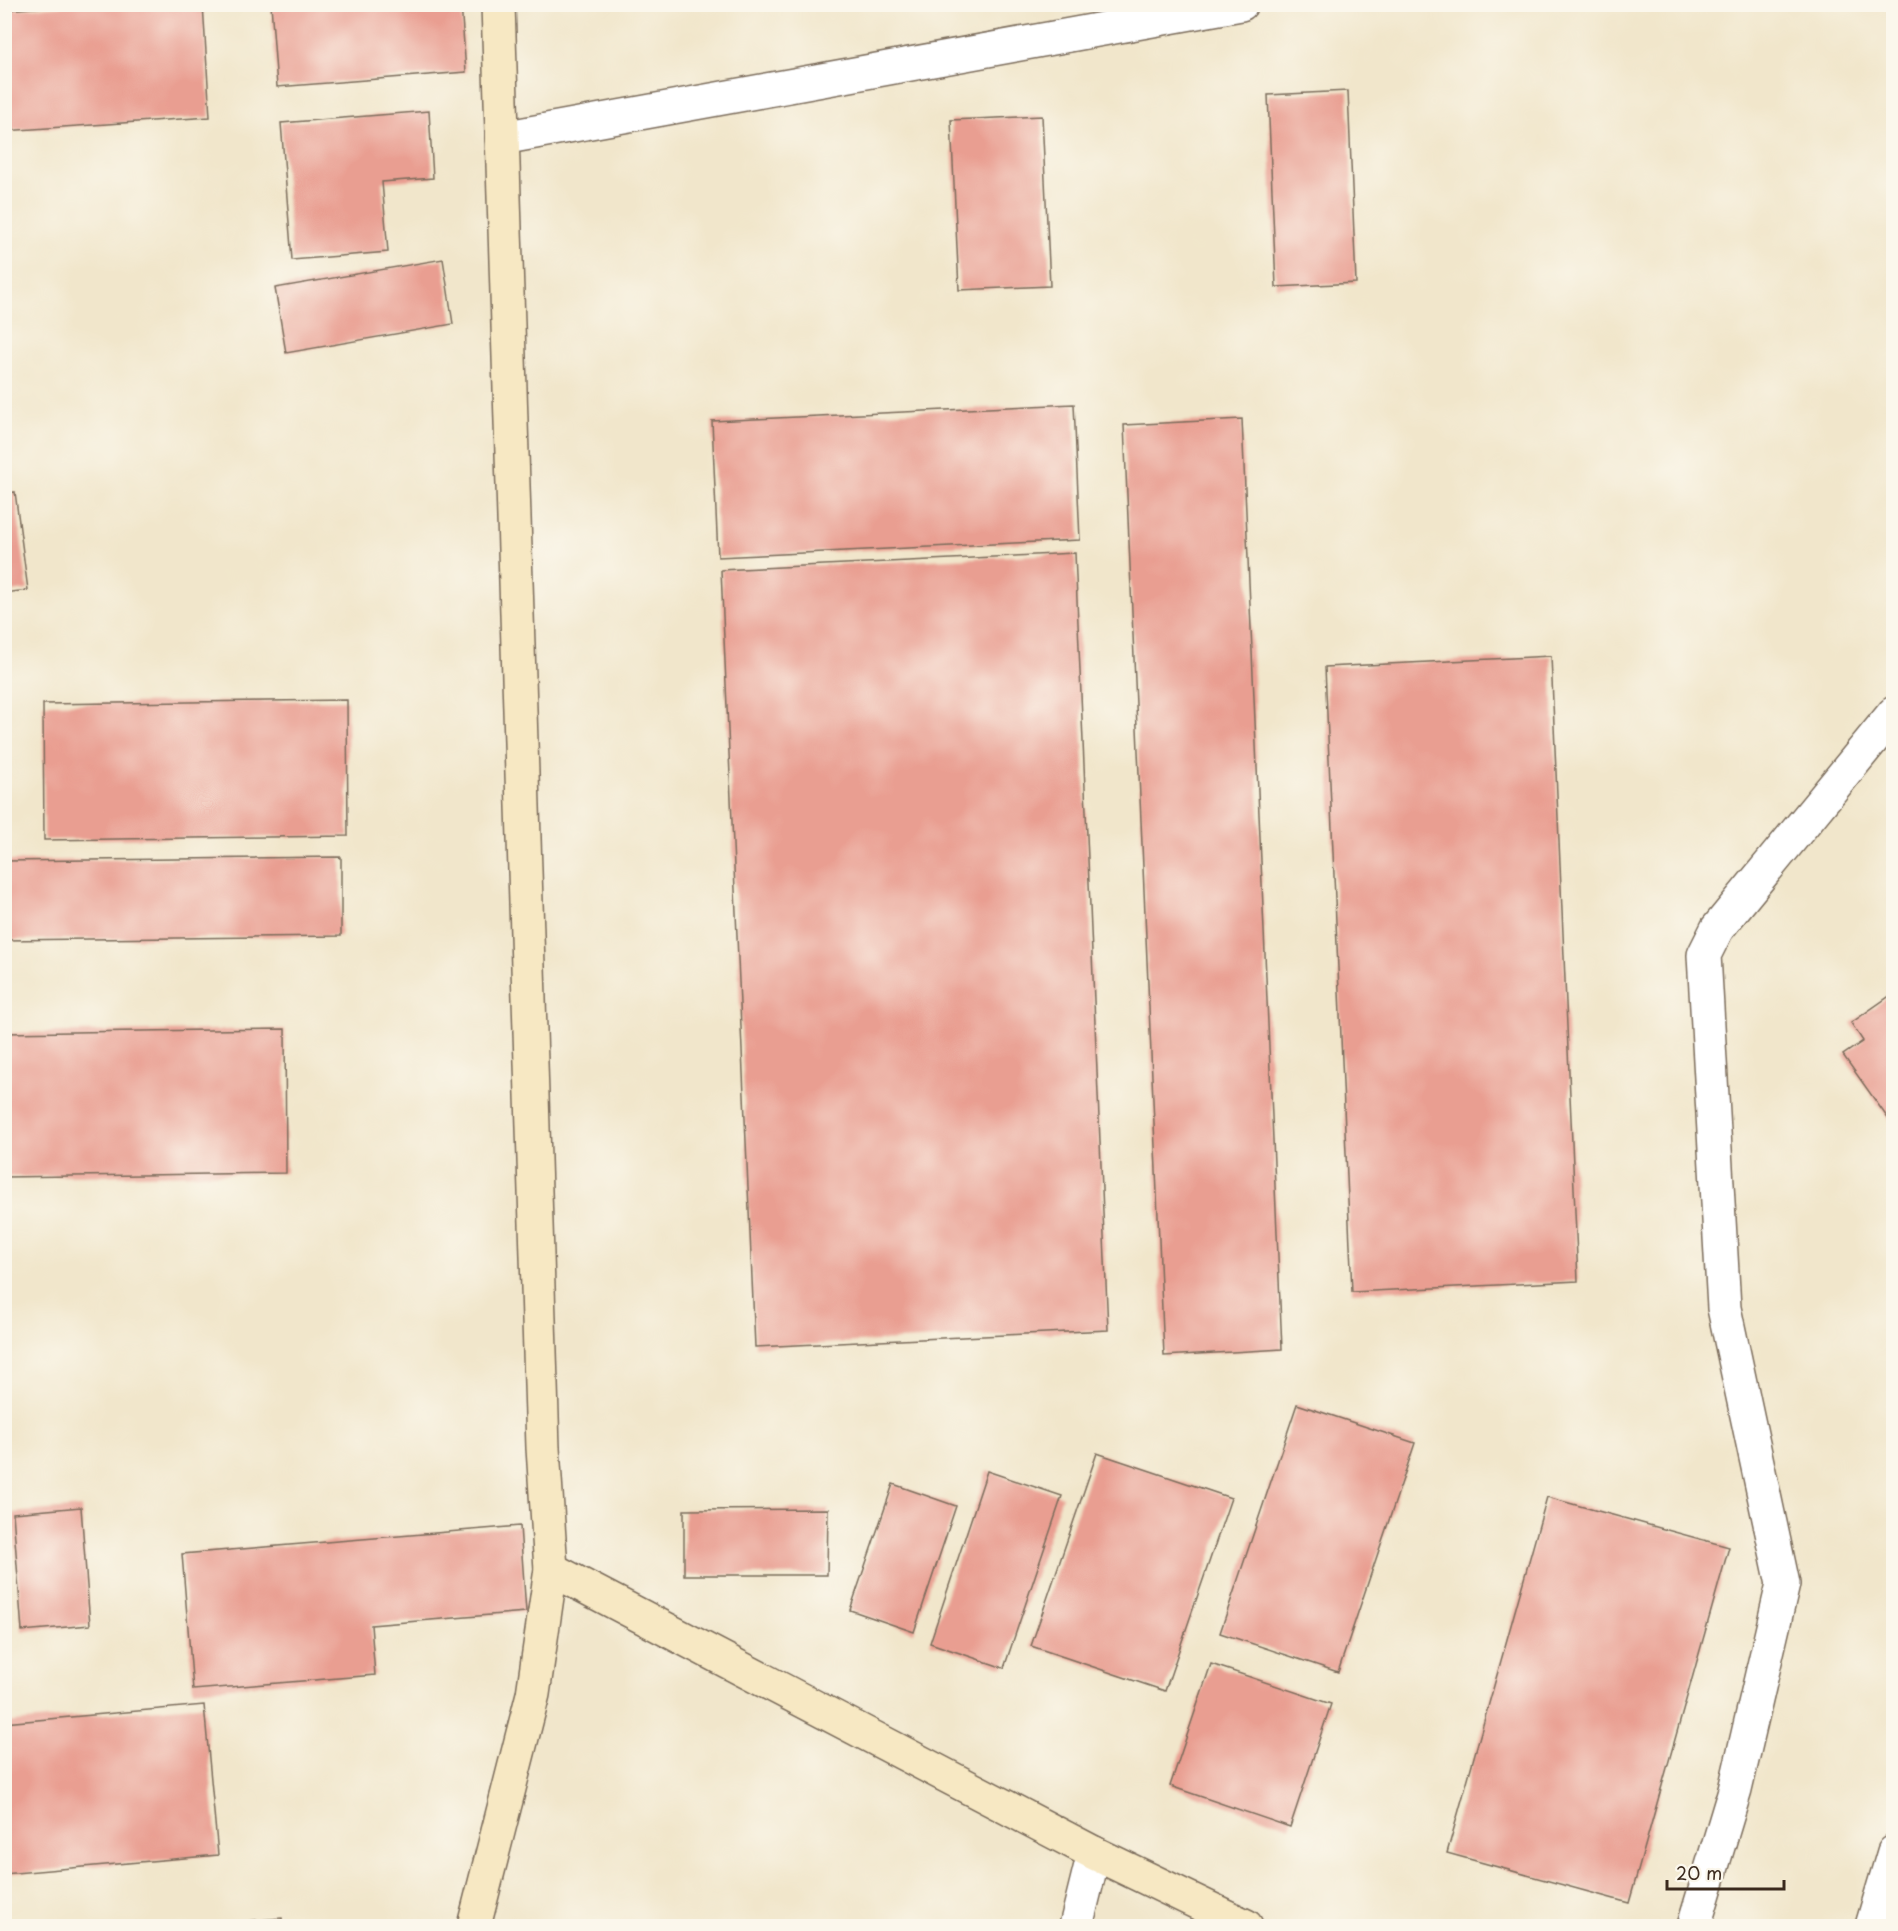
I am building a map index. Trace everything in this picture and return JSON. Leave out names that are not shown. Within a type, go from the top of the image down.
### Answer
[{"type":"street","points":[[474,1926],[533,1694],[551,1569],[543,1448],[498,4]]},
{"type":"street","points":[[502,138],[1241,4]]},
{"type":"street","points":[[1694,1926],[1735,1790],[1783,1584],[1724,1308],[1704,955],[1717,929],[1893,712]]},
{"type":"street","points":[[551,1569],[1094,1853],[1246,1926]]},
{"type":"street","points":[[1872,1926],[1893,1852]]},
{"type":"street","points":[[1076,1926],[1094,1853]]},
{"type":"building","points":[[88,4],[203,4],[210,117],[4,131],[4,10]]},
{"type":"building","points":[[271,4],[461,4],[466,72],[277,87]]},
{"type":"building","points":[[1348,91],[1356,283],[1276,287],[1268,95]]},
{"type":"building","points":[[429,111],[433,178],[382,182],[388,252],[292,260],[281,123]]},
{"type":"building","points":[[1042,116],[1050,286],[959,290],[951,120]]},
{"type":"building","points":[[443,259],[453,324],[286,353],[275,288]]},
{"type":"building","points":[[1074,404],[1080,540],[718,557],[712,421]]},
{"type":"building","points":[[1242,419],[1282,1349],[1164,1356],[1124,425]]},
{"type":"building","points":[[15,492],[28,590],[4,593],[4,494]]},
{"type":"building","points":[[1075,553],[1108,1330],[755,1347],[721,570]]},
{"type":"building","points":[[1551,656],[1578,1281],[1352,1292],[1325,667]]},
{"type":"building","points":[[347,700],[348,836],[44,840],[43,704]]},
{"type":"building","points":[[341,857],[341,936],[4,940],[4,861]]},
{"type":"building","points":[[1894,993],[1894,1127],[1843,1055],[1863,1041],[1851,1023]]},
{"type":"building","points":[[285,1029],[286,1173],[4,1177],[4,1033]]},
{"type":"building","points":[[1297,1404],[1415,1443],[1338,1672],[1220,1633]]},
{"type":"building","points":[[1097,1453],[1231,1498],[1165,1691],[1031,1646]]},
{"type":"building","points":[[987,1471],[1062,1496],[1004,1668],[930,1643]]},
{"type":"building","points":[[893,1484],[956,1506],[914,1632],[850,1610]]},
{"type":"building","points":[[1547,1497],[1729,1547],[1629,1903],[1447,1853]]},
{"type":"building","points":[[81,1507],[90,1625],[22,1631],[13,1513]]},
{"type":"building","points":[[828,1509],[827,1575],[684,1575],[684,1510]]},
{"type":"building","points":[[520,1526],[526,1612],[371,1625],[375,1675],[193,1690],[182,1554]]},
{"type":"building","points":[[1211,1664],[1331,1704],[1290,1827],[1170,1786]]},
{"type":"building","points":[[204,1705],[218,1855],[4,1874],[4,1723]]},
{"type":"building","points":[[282,1918],[283,1926],[198,1926],[198,1925]]}]
